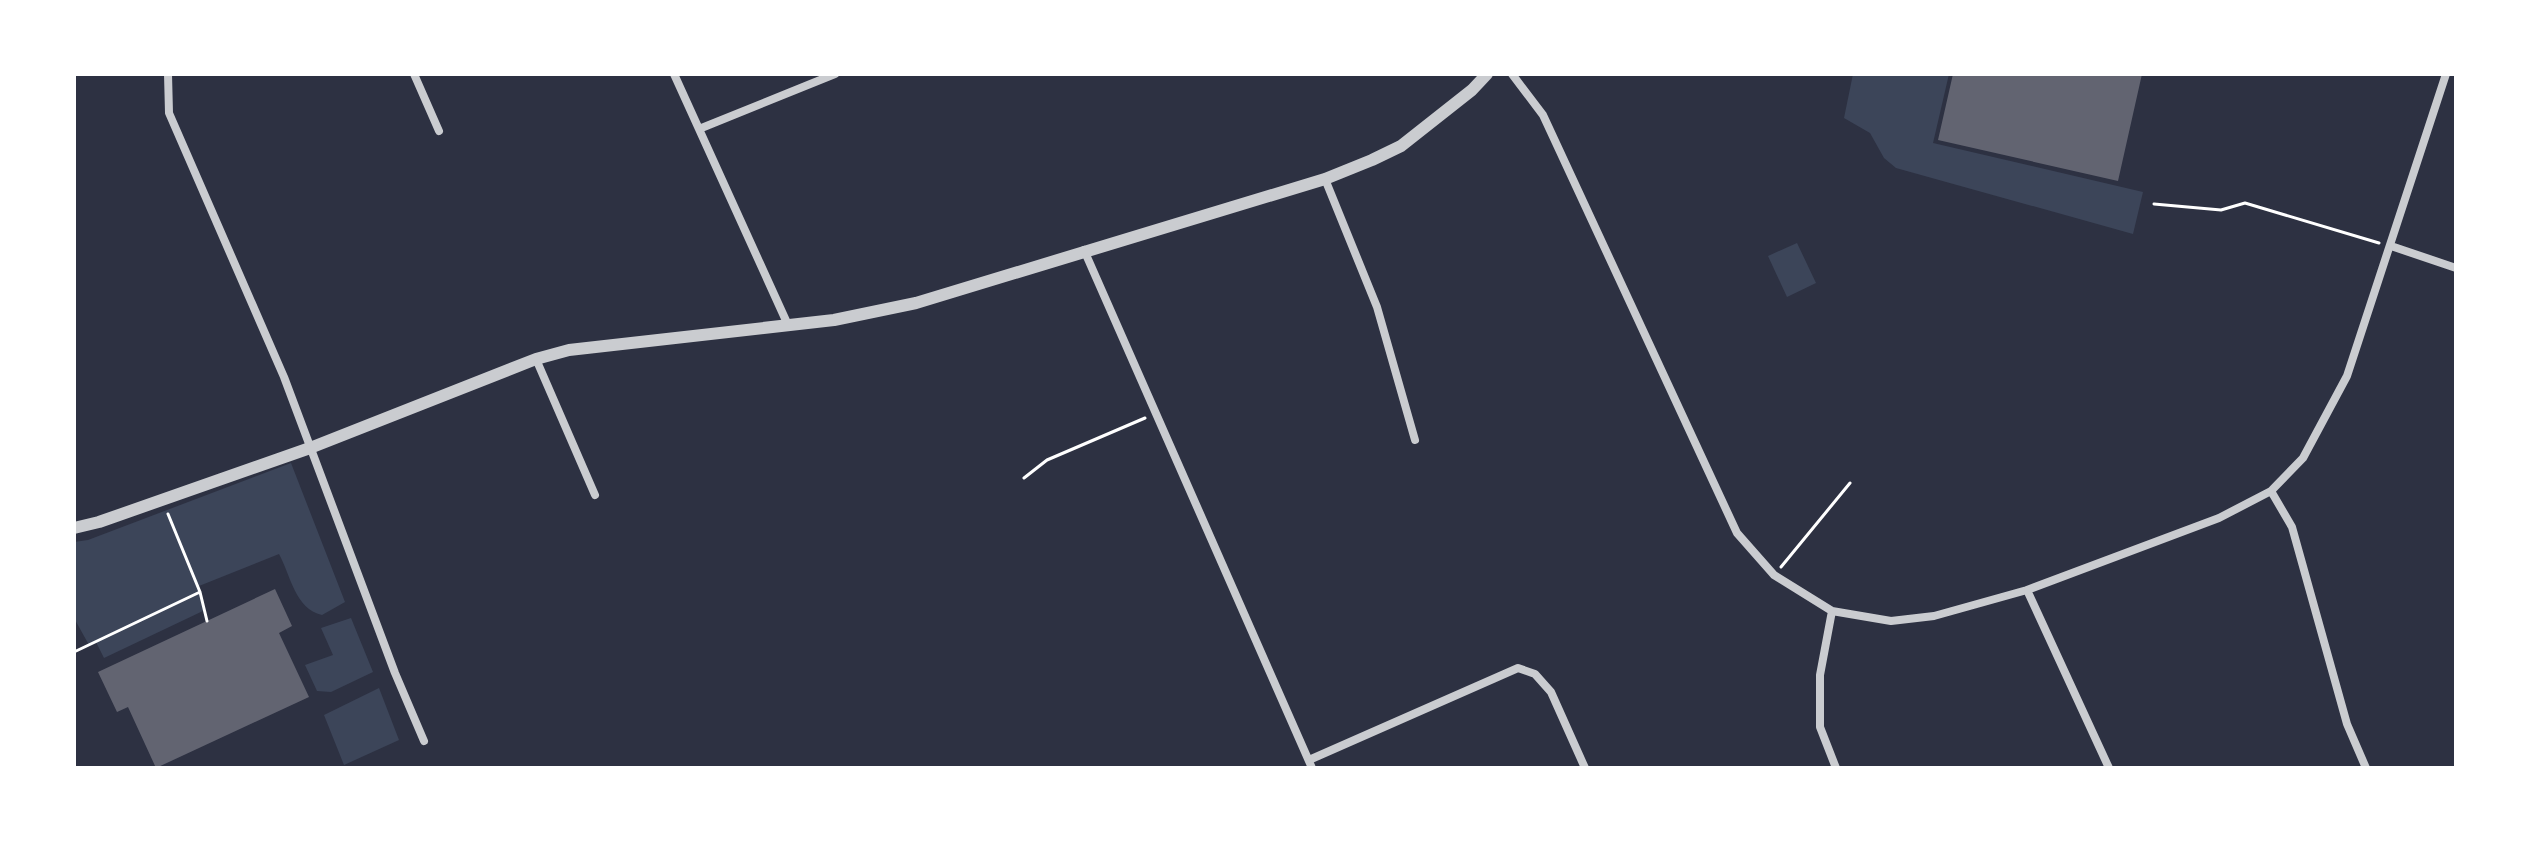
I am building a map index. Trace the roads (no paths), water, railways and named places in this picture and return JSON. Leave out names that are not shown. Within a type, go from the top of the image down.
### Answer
[{"type":"street","points":[[168,74],[169,113],[284,377],[395,673],[424,741]]},
{"type":"street","points":[[414,74],[439,131]]},
{"type":"street","points":[[674,74],[788,325]]},
{"type":"street","points":[[699,129],[835,74]]},
{"type":"street","points":[[74,528],[310,448],[536,359],[569,350],[834,320],[916,303],[1325,179],[1401,146],[1472,90],[1487,74]]},
{"type":"street","points":[[1512,74],[1543,115],[1737,533],[1774,575],[1832,611],[1891,621],[1934,616],[2027,590],[2219,518],[2271,491],[2303,458],[2347,376],[2446,74]]},
{"type":"street","points":[[1325,179],[1377,307],[1415,440]]},
{"type":"street","points":[[2391,246],[2456,268]]},
{"type":"street","points":[[1084,250],[1311,764],[1518,668],[1535,674],[1551,692],[1585,768]]},
{"type":"street","points":[[536,359],[595,495]]},
{"type":"street","points":[[2271,491],[2292,527],[2347,724],[2366,768]]},
{"type":"street","points":[[2027,590],[2109,768]]},
{"type":"street","points":[[1832,611],[1820,675],[1820,727],[1836,768]]}]
